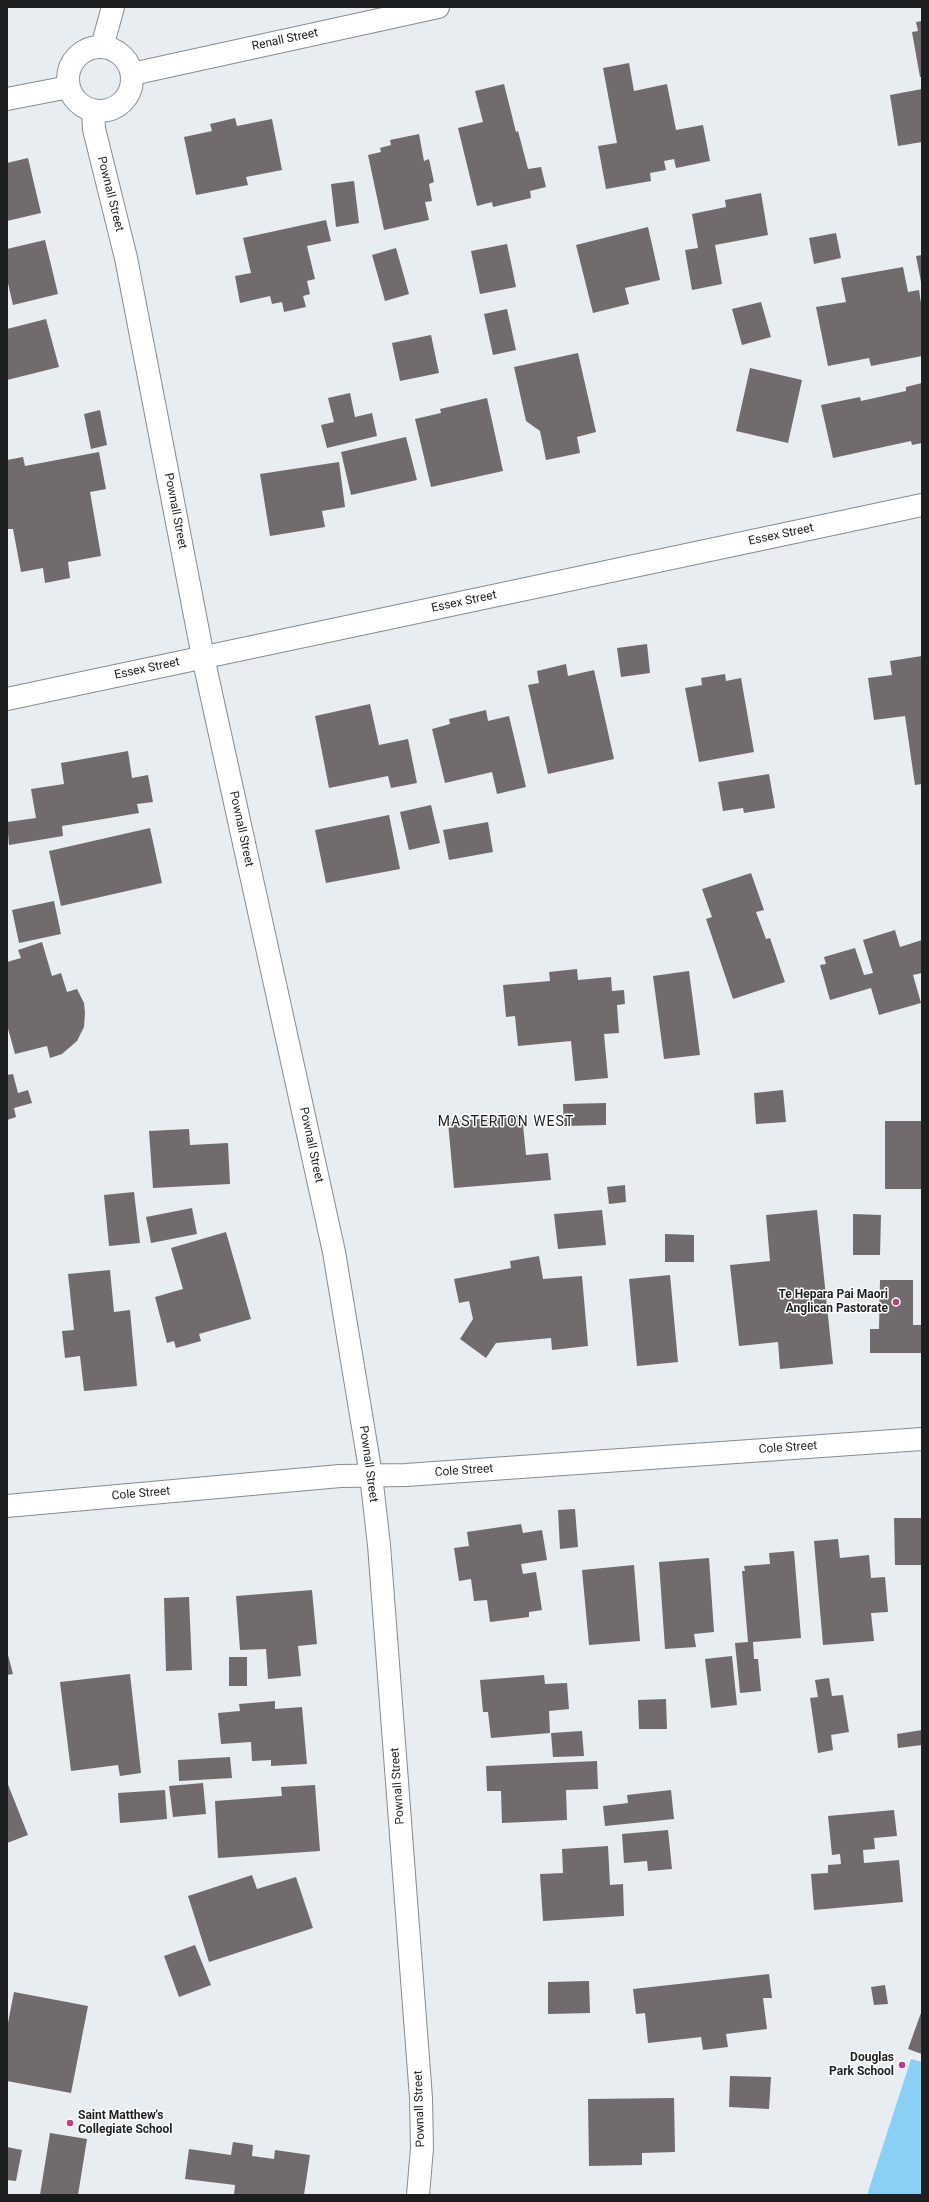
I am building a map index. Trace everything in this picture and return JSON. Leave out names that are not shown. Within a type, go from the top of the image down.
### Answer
[{"type":"street","points":[[102,47],[113,7]]},
{"type":"street","name":"Renall Street","points":[[132,74],[438,7]]},
{"type":"street","points":[[102,47],[118,52],[130,66],[132,74],[132,84],[122,102],[104,111],[93,110],[78,102],[69,87],[71,67],[76,58],[83,52],[102,47]]},
{"type":"street","points":[[7,99],[69,87]]},
{"type":"street","name":"Pownall Street","points":[[93,110],[94,129],[126,258],[203,657],[334,1252],[371,1476],[379,1545],[421,2098],[422,2148],[418,2195]]},
{"type":"street","name":"Essex Street","points":[[7,699],[922,505]]},
{"type":"street","name":"Cole Street","points":[[7,1506],[340,1476],[414,1474],[922,1439]]},
{"type":"shaded area","points":[[911,2059],[922,2062],[922,2195],[867,2195]]},
{"type":"building","points":[[922,21],[922,77],[920,77],[912,32],[918,31],[916,22]]},
{"type":"building","points":[[629,63],[634,91],[667,84],[676,130],[703,125],[710,161],[676,168],[674,159],[664,161],[666,170],[650,173],[651,181],[606,189],[598,146],[617,143],[603,68]]},
{"type":"building","points":[[504,84],[516,132],[518,131],[528,169],[541,167],[546,187],[530,191],[531,198],[493,207],[492,202],[477,206],[458,128],[483,122],[475,91]]},
{"type":"building","points":[[922,89],[922,142],[898,146],[890,95]]},
{"type":"building","points":[[235,118],[237,126],[272,119],[282,170],[246,177],[248,185],[196,195],[184,137],[212,131],[210,124]]},
{"type":"building","points":[[419,134],[424,161],[429,159],[434,182],[429,184],[432,201],[425,202],[429,220],[384,230],[368,155],[381,152],[380,148],[391,145],[390,140]]},
{"type":"building","points":[[28,158],[41,213],[7,221],[7,163]]},
{"type":"building","points":[[354,181],[359,223],[336,227],[331,184]]},
{"type":"building","points":[[761,193],[768,235],[715,245],[722,284],[692,290],[685,250],[698,248],[692,214],[726,207],[725,200]]},
{"type":"building","points":[[326,220],[331,241],[307,246],[315,279],[307,281],[310,294],[303,296],[306,307],[284,312],[282,302],[272,304],[270,296],[240,303],[235,276],[251,273],[243,238]]},
{"type":"building","points":[[648,227],[660,280],[625,288],[629,304],[593,313],[576,245]]},
{"type":"building","points":[[836,233],[841,258],[814,264],[809,238]]},
{"type":"building","points":[[45,240],[58,294],[13,305],[7,279],[7,249]]},
{"type":"building","points":[[507,244],[516,287],[480,294],[471,251]]},
{"type":"building","points":[[396,248],[409,294],[385,301],[372,255]]},
{"type":"building","points":[[922,255],[922,282],[921,282],[916,256]]},
{"type":"building","points":[[903,267],[908,292],[919,290],[922,309],[922,356],[871,366],[869,358],[828,366],[816,307],[846,302],[841,278]]},
{"type":"building","points":[[761,302],[771,337],[742,345],[732,309]]},
{"type":"building","points":[[507,309],[516,350],[493,355],[484,314]]},
{"type":"building","points":[[46,319],[59,367],[7,380],[7,329]]},
{"type":"building","points":[[431,335],[439,373],[400,381],[392,343]]},
{"type":"building","points":[[578,353],[596,432],[577,437],[580,453],[546,460],[540,431],[526,421],[514,367]]},
{"type":"building","points":[[750,368],[802,380],[788,443],[736,431]]},
{"type":"building","points":[[922,383],[922,443],[912,445],[911,441],[833,458],[821,405],[860,397],[861,401],[906,391],[906,387]]},
{"type":"building","points":[[350,393],[355,417],[372,413],[377,436],[327,448],[321,425],[334,422],[328,398]]},
{"type":"building","points":[[487,398],[503,471],[431,487],[415,419],[441,413],[440,409]]},
{"type":"building","points":[[100,410],[107,445],[91,449],[84,414]]},
{"type":"building","points":[[406,437],[417,480],[351,495],[341,452]]},
{"type":"building","points":[[99,452],[106,489],[90,492],[101,556],[68,562],[70,578],[45,583],[43,568],[21,572],[13,529],[7,529],[7,460],[23,457],[25,466]]},
{"type":"building","points":[[339,462],[345,507],[322,511],[325,527],[270,536],[260,474]]},
{"type":"building","points":[[647,644],[650,673],[621,677],[617,648]]},
{"type":"building","points":[[922,656],[922,784],[915,785],[905,716],[874,720],[868,678],[892,675],[890,661]]},
{"type":"building","points":[[566,664],[568,676],[594,670],[614,759],[548,774],[528,685],[539,683],[537,671]]},
{"type":"building","points":[[725,674],[726,681],[741,678],[754,752],[699,762],[685,688],[702,685],[701,678]]},
{"type":"building","points":[[370,704],[379,745],[408,739],[417,783],[391,788],[388,776],[329,788],[315,716]]},
{"type":"building","points":[[486,710],[488,721],[509,716],[526,787],[497,794],[492,772],[445,783],[432,729],[450,724],[449,719]]},
{"type":"building","points":[[128,751],[132,778],[148,775],[153,802],[137,804],[139,813],[62,826],[63,836],[9,845],[7,822],[36,818],[31,789],[64,784],[61,763]]},
{"type":"building","points":[[769,774],[775,808],[744,813],[743,808],[723,811],[718,782]]},
{"type":"building","points":[[431,805],[440,843],[409,850],[400,812]]},
{"type":"building","points":[[389,815],[400,869],[326,883],[315,830]]},
{"type":"building","points":[[488,822],[493,852],[449,860],[443,830]]},
{"type":"building","points":[[150,828],[162,883],[61,906],[49,851]]},
{"type":"building","points":[[751,873],[764,910],[756,912],[766,939],[770,938],[785,982],[733,999],[706,919],[712,917],[702,889]]},
{"type":"building","points":[[54,901],[61,934],[19,943],[12,910]]},
{"type":"building","points":[[895,930],[900,947],[922,940],[922,973],[913,975],[921,1003],[879,1015],[871,988],[830,1000],[820,965],[826,964],[824,957],[855,948],[864,975],[873,973],[863,940]]},
{"type":"building","points":[[42,942],[52,976],[61,973],[67,992],[77,989],[84,1003],[85,1013],[84,1027],[77,1041],[62,1054],[50,1058],[47,1046],[15,1054],[7,1025],[7,962],[21,958],[18,950]]},
{"type":"building","points":[[577,969],[578,980],[611,977],[612,991],[624,990],[625,1004],[617,1005],[619,1033],[604,1034],[608,1078],[575,1081],[571,1041],[518,1046],[515,1016],[506,1017],[503,985],[550,981],[549,972]]},
{"type":"building","points":[[689,971],[700,1055],[664,1059],[653,976]]},
{"type":"building","points":[[13,1074],[18,1093],[28,1090],[32,1103],[14,1108],[16,1117],[7,1120],[7,1075]]},
{"type":"building","points":[[783,1090],[786,1122],[756,1124],[754,1093]]},
{"type":"building","points":[[606,1103],[606,1125],[564,1126],[563,1104]]},
{"type":"building","points":[[522,1115],[526,1155],[548,1153],[551,1180],[454,1188],[448,1122]]},
{"type":"building","points":[[885,1121],[922,1121],[922,1189],[885,1189]]},
{"type":"building","points":[[189,1129],[190,1145],[228,1143],[230,1184],[153,1188],[149,1131]]},
{"type":"building","points":[[625,1185],[626,1202],[609,1204],[607,1187]]},
{"type":"building","points":[[134,1192],[140,1243],[109,1246],[104,1195]]},
{"type":"building","points":[[192,1208],[197,1234],[151,1243],[146,1217]]},
{"type":"building","points":[[602,1210],[606,1245],[558,1249],[554,1214]]},
{"type":"building","points":[[817,1210],[833,1364],[780,1369],[778,1342],[739,1346],[730,1265],[770,1261],[766,1215]]},
{"type":"building","points":[[853,1214],[881,1215],[880,1255],[853,1255]]},
{"type":"building","points":[[226,1232],[251,1319],[199,1334],[201,1341],[176,1348],[174,1341],[167,1343],[155,1297],[183,1289],[171,1248]]},
{"type":"building","points":[[665,1234],[694,1235],[694,1262],[665,1262]]},
{"type":"building","points":[[539,1256],[543,1279],[582,1276],[588,1346],[552,1350],[551,1338],[496,1343],[486,1358],[460,1339],[473,1319],[469,1301],[459,1303],[454,1279],[511,1268],[510,1261]]},
{"type":"building","points":[[110,1270],[114,1312],[130,1310],[137,1386],[84,1391],[80,1356],[65,1358],[62,1331],[74,1330],[68,1274]]},
{"type":"building","points":[[670,1275],[678,1362],[637,1366],[629,1279]]},
{"type":"building","name":"Te Hepara Pai Maori Anglican Pastorate","points":[[880,1280],[913,1280],[913,1325],[922,1325],[922,1353],[870,1353],[870,1329],[879,1329]]},
{"type":"building","points":[[575,1509],[578,1547],[560,1549],[558,1510]]},
{"type":"building","points":[[894,1518],[921,1518],[921,1565],[895,1565]]},
{"type":"building","points":[[521,1524],[523,1533],[542,1530],[547,1560],[521,1564],[523,1574],[536,1572],[542,1610],[529,1612],[529,1617],[490,1622],[487,1600],[474,1601],[471,1579],[459,1581],[454,1548],[469,1546],[467,1532]]},
{"type":"building","points":[[838,1539],[840,1558],[869,1555],[871,1578],[885,1577],[888,1612],[871,1613],[874,1641],[823,1645],[814,1541]]},
{"type":"building","points":[[794,1551],[801,1638],[753,1642],[754,1659],[758,1659],[761,1691],[740,1693],[735,1643],[748,1642],[742,1571],[745,1571],[744,1566],[770,1564],[769,1553]]},
{"type":"building","points":[[709,1558],[714,1632],[694,1634],[696,1647],[665,1649],[659,1562]]},
{"type":"building","points":[[634,1565],[640,1641],[589,1645],[582,1570]]},
{"type":"building","points":[[312,1590],[317,1644],[298,1646],[301,1676],[268,1679],[266,1649],[240,1650],[236,1596]]},
{"type":"building","points":[[189,1597],[192,1670],[166,1671],[164,1598]]},
{"type":"building","points":[[7,1651],[13,1674],[7,1675]]},
{"type":"building","points":[[732,1656],[737,1705],[711,1708],[705,1659]]},
{"type":"building","points":[[229,1657],[247,1657],[247,1686],[229,1686]]},
{"type":"building","points":[[130,1674],[141,1773],[120,1776],[118,1765],[71,1771],[60,1682]]},
{"type":"building","points":[[544,1675],[545,1684],[567,1683],[569,1709],[549,1711],[550,1733],[491,1738],[488,1712],[483,1712],[480,1680]]},
{"type":"building","points":[[829,1678],[832,1696],[843,1695],[849,1732],[831,1735],[833,1750],[818,1753],[810,1698],[818,1697],[815,1680]]},
{"type":"building","points":[[666,1699],[667,1729],[639,1729],[638,1700]]},
{"type":"building","points":[[275,1701],[275,1709],[302,1707],[307,1764],[271,1766],[271,1760],[252,1761],[251,1742],[221,1744],[218,1713],[240,1711],[239,1704]]},
{"type":"building","points":[[922,1730],[922,1745],[898,1748],[897,1734]]},
{"type":"building","points":[[582,1731],[584,1756],[553,1757],[551,1733]]},
{"type":"building","points":[[230,1757],[232,1778],[179,1781],[178,1760]]},
{"type":"building","points":[[597,1761],[598,1789],[566,1790],[567,1820],[502,1823],[501,1791],[487,1791],[486,1766]]},
{"type":"building","points":[[7,1782],[28,1835],[7,1843]]},
{"type":"building","points":[[203,1783],[206,1814],[173,1817],[169,1786]]},
{"type":"building","points":[[315,1785],[320,1851],[218,1858],[215,1801],[282,1796],[281,1787]]},
{"type":"building","points":[[165,1790],[167,1819],[120,1823],[118,1793]]},
{"type":"building","points":[[671,1790],[674,1819],[605,1826],[603,1806],[628,1803],[627,1795]]},
{"type":"building","points":[[894,1810],[897,1836],[874,1838],[875,1849],[863,1850],[864,1863],[899,1860],[903,1902],[814,1910],[811,1874],[828,1873],[828,1865],[841,1864],[840,1854],[832,1855],[828,1816]]},
{"type":"building","points":[[668,1830],[672,1869],[648,1871],[647,1861],[624,1863],[622,1834]]},
{"type":"building","points":[[608,1846],[610,1885],[623,1884],[624,1916],[543,1921],[540,1874],[563,1873],[562,1849]]},
{"type":"building","points":[[252,1875],[257,1889],[296,1877],[313,1928],[209,1962],[188,1896]]},
{"type":"building","points":[[195,1945],[211,1985],[179,1997],[164,1956]]},
{"type":"building","points":[[769,1974],[772,1998],[763,1998],[767,2029],[726,2034],[728,2047],[703,2050],[701,2037],[648,2043],[645,2013],[636,2014],[633,1989]]},
{"type":"building","points":[[589,1981],[590,2013],[548,2014],[548,1982]]},
{"type":"building","points":[[885,1985],[888,2004],[874,2005],[871,1987]]},
{"type":"building","points":[[14,1992],[88,2006],[71,2093],[7,2081],[7,2028]]},
{"type":"building","points":[[922,2010],[922,2054],[908,2049]]},
{"type":"building","points":[[730,2076],[771,2077],[769,2109],[729,2107]]},
{"type":"building","points":[[674,2098],[675,2152],[642,2153],[642,2165],[589,2166],[588,2099]]},
{"type":"building","points":[[50,2133],[87,2139],[78,2195],[40,2195]]},
{"type":"building","points":[[233,2142],[253,2145],[252,2156],[274,2159],[275,2150],[310,2155],[304,2195],[234,2195],[235,2185],[185,2179],[189,2149],[231,2155]]},
{"type":"building","points":[[7,2147],[22,2150],[16,2181],[7,2180]]},
{"type":"place","name":"Te Hepara Pai Maori Anglican Pastorate","points":[[896,1302]]},
{"type":"place","name":"Douglas Park School","points":[[902,2065]]},
{"type":"place","name":"Saint Matthew's Collegiate School","points":[[70,2123]]},
{"type":"district","name":"MASTERTON WEST","points":[[506,1122]]}]
